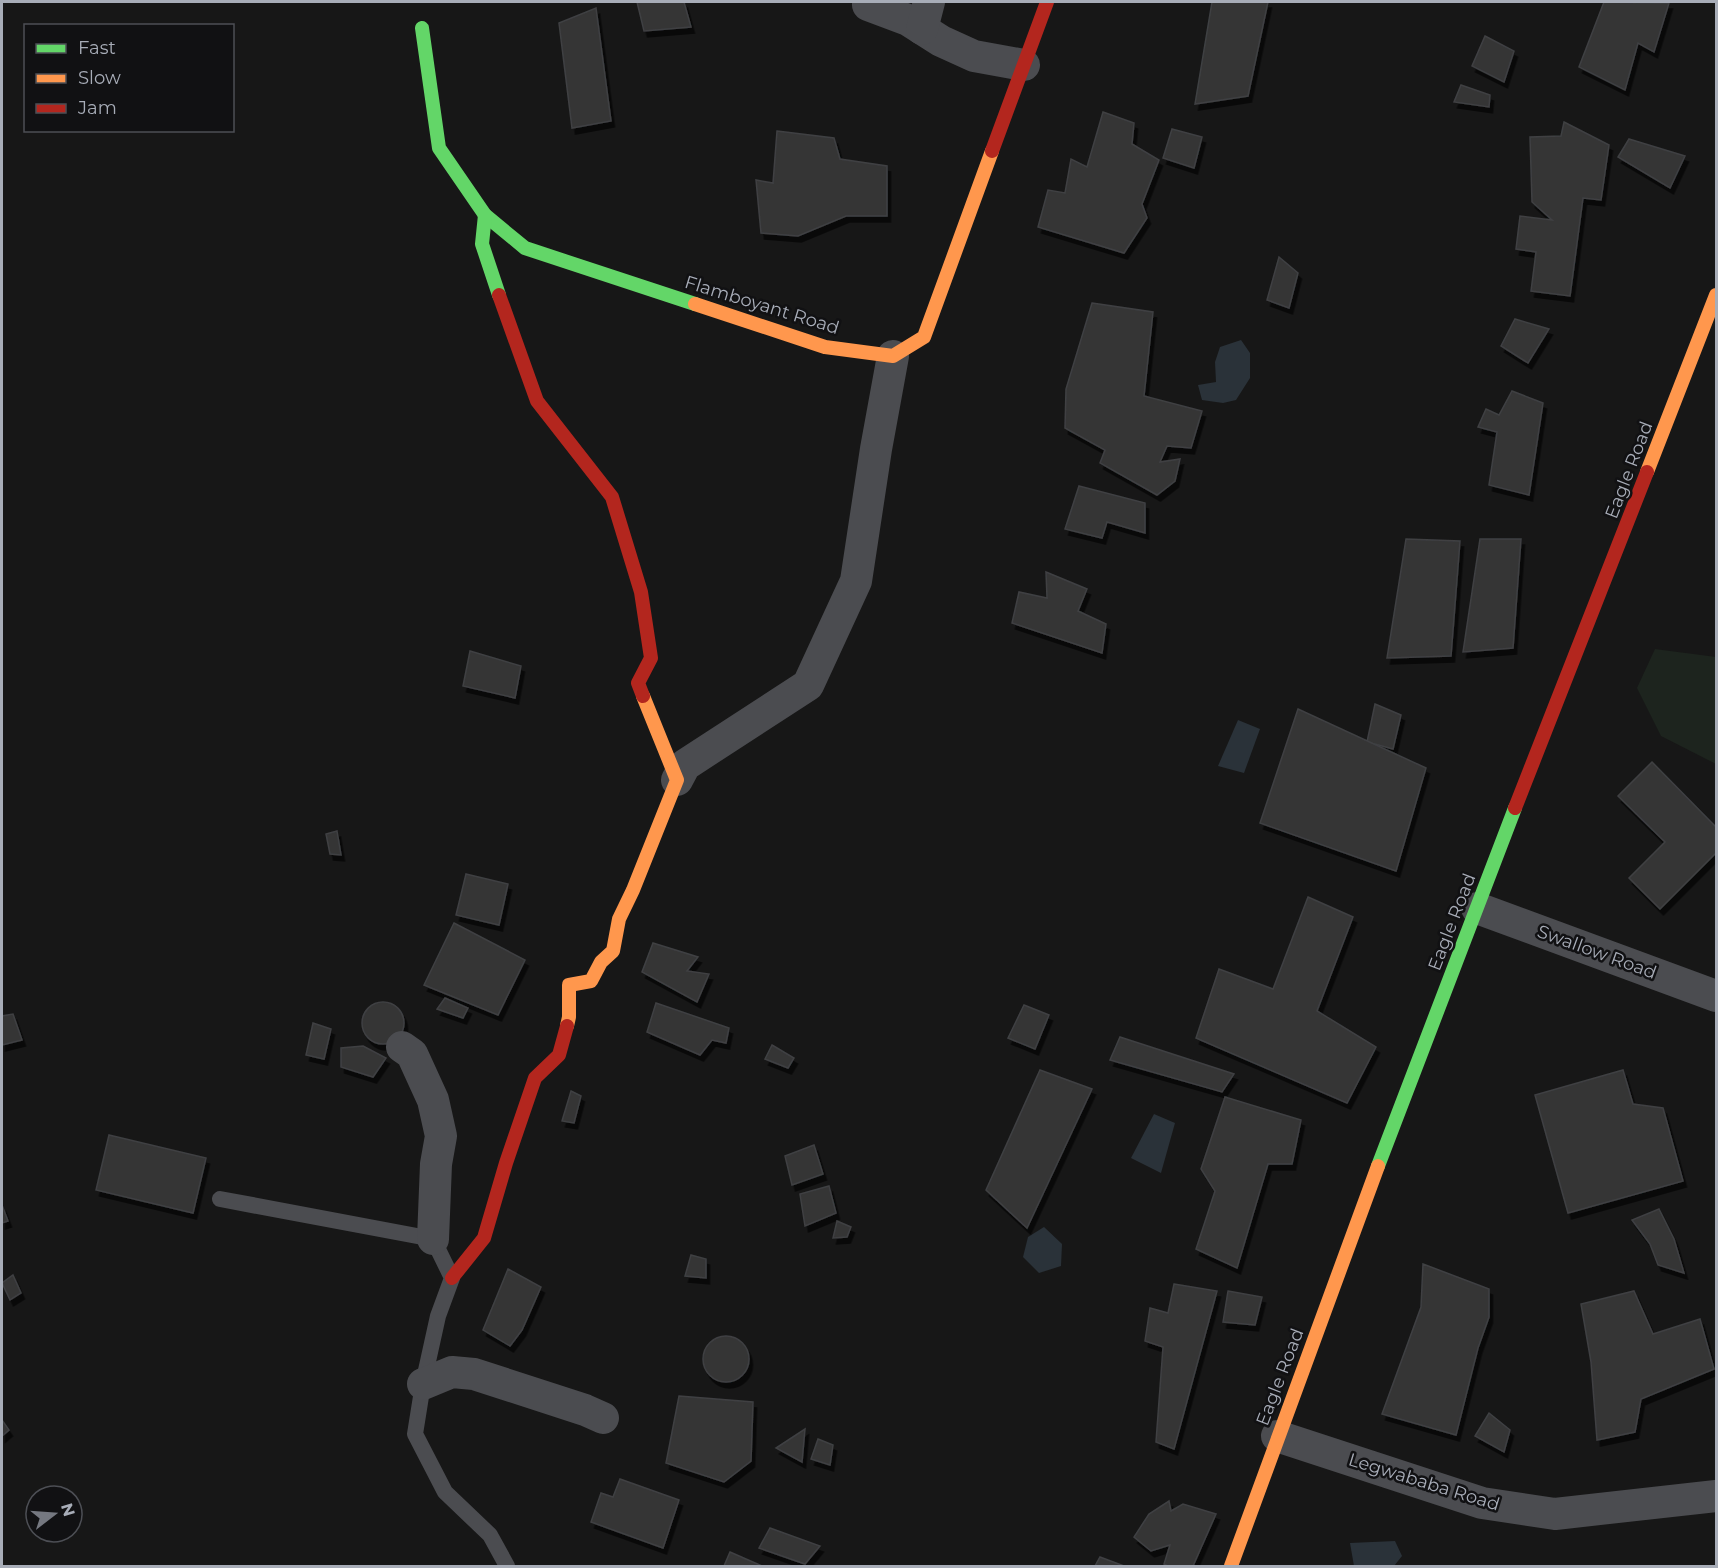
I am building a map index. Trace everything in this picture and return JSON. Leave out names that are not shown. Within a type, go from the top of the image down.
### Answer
[{"type":"street","points":[[452,1278],[484,1238],[506,1163],[535,1078],[559,1055],[569,1017],[569,985],[591,981],[601,962],[613,951],[619,919],[684,765],[808,685],[833,635],[856,581],[893,356],[924,337],[1047,2]]},
{"type":"street","points":[[868,5],[908,20],[926,15],[941,41],[974,56],[1024,65]]},
{"type":"street","name":"Flamboyant Road","points":[[422,28],[439,148],[485,215],[525,248],[825,347],[893,356]]},
{"type":"street","points":[[485,215],[482,244],[537,401],[612,497],[641,592],[651,658],[638,682],[677,780]]},
{"type":"street","name":"Eagle Road","points":[[1231,1566],[1277,1436],[1476,908],[1716,295]]},
{"type":"street","name":"Swallow Road","points":[[1476,908],[1716,996]]},
{"type":"street","points":[[402,1047],[412,1054],[429,1091],[441,1136],[436,1164],[433,1239]]},
{"type":"street","points":[[423,1384],[452,1372],[474,1374],[603,1418]]},
{"type":"street","name":"Legwababa Road","points":[[1277,1436],[1482,1503],[1555,1514],[1716,1496]]},
{"type":"lane","points":[[220,1199],[433,1239],[452,1278],[438,1316],[415,1434],[445,1492],[490,1535],[507,1566]]},
{"type":"shaded area","points":[[1241,340],[1250,353],[1250,378],[1236,400],[1223,403],[1202,400],[1198,385],[1216,382],[1215,362],[1220,347]]},
{"type":"shaded area","points":[[1655,649],[1716,657],[1716,764],[1661,736],[1637,688]]},
{"type":"shaded area","points":[[1238,720],[1260,729],[1244,773],[1218,766]]},
{"type":"shaded area","points":[[1154,1114],[1175,1123],[1161,1173],[1131,1158]]},
{"type":"shaded area","points":[[1044,1227],[1062,1244],[1061,1266],[1039,1273],[1023,1257],[1028,1237]]},
{"type":"shaded area","points":[[1395,1541],[1402,1556],[1394,1566],[1354,1566],[1350,1543]]},
{"type":"building","points":[[637,2],[684,2],[691,27],[644,31]]},
{"type":"building","points":[[1212,2],[1268,2],[1248,96],[1195,104]]},
{"type":"building","points":[[1604,2],[1669,3],[1654,52],[1638,43],[1625,90],[1579,67]]},
{"type":"building","points":[[596,8],[611,121],[572,128],[559,23]]},
{"type":"building","points":[[1485,36],[1514,51],[1504,82],[1472,66]]},
{"type":"building","points":[[1461,85],[1490,95],[1489,107],[1454,102]]},
{"type":"building","points":[[1103,112],[1134,123],[1132,144],[1159,160],[1142,204],[1147,218],[1124,253],[1038,227],[1048,190],[1065,193],[1071,159],[1087,167]]},
{"type":"building","points":[[1564,122],[1609,145],[1601,200],[1583,198],[1570,296],[1531,291],[1536,252],[1516,249],[1520,216],[1552,220],[1532,202],[1530,137],[1561,136]]},
{"type":"building","points":[[1172,129],[1202,137],[1194,168],[1163,158]]},
{"type":"building","points":[[777,131],[834,138],[840,159],[887,166],[887,216],[846,216],[798,236],[761,233],[756,180],[773,183]]},
{"type":"building","points":[[1629,139],[1685,156],[1670,188],[1618,157]]},
{"type":"building","points":[[1279,257],[1298,273],[1289,308],[1267,300]]},
{"type":"building","points":[[1092,303],[1153,312],[1144,396],[1202,411],[1191,448],[1167,446],[1160,462],[1180,459],[1175,481],[1157,495],[1100,463],[1105,450],[1065,428],[1066,389]]},
{"type":"building","points":[[1515,319],[1549,329],[1528,363],[1501,346]]},
{"type":"building","points":[[1512,391],[1543,403],[1529,495],[1489,485],[1497,432],[1478,427],[1486,409],[1499,415]]},
{"type":"building","points":[[1079,486],[1145,503],[1145,533],[1107,522],[1102,538],[1065,529]]},
{"type":"building","points":[[1406,539],[1460,541],[1451,656],[1387,658]]},
{"type":"building","points":[[1480,539],[1521,539],[1513,648],[1463,652]]},
{"type":"building","points":[[1046,572],[1087,589],[1078,611],[1106,624],[1102,653],[1012,623],[1019,592],[1047,598]]},
{"type":"building","points":[[470,651],[521,666],[515,698],[463,686]]},
{"type":"building","points":[[1375,704],[1401,715],[1393,749],[1367,742]]},
{"type":"building","points":[[1298,709],[1426,768],[1396,871],[1260,823]]},
{"type":"building","points":[[1652,762],[1716,827],[1716,853],[1660,909],[1629,878],[1665,842],[1618,796]]},
{"type":"building","points":[[337,831],[341,855],[330,854],[326,834]]},
{"type":"building","points":[[466,874],[508,884],[499,925],[456,915]]},
{"type":"building","points":[[1308,897],[1353,917],[1317,1011],[1376,1047],[1347,1103],[1196,1038],[1219,969],[1273,989]]},
{"type":"building","points":[[454,923],[525,960],[498,1015],[424,985]]},
{"type":"building","points":[[653,943],[698,957],[687,971],[709,974],[697,1002],[642,972]]},
{"type":"building","points":[[445,998],[468,1008],[463,1018],[437,1009]]},
{"type":"building","points":[[383,1002],[398,1008],[404,1023],[398,1038],[383,1044],[368,1038],[362,1023],[368,1008]]},
{"type":"building","points":[[656,1003],[729,1028],[726,1043],[712,1040],[700,1055],[647,1032]]},
{"type":"building","points":[[1024,1005],[1049,1015],[1035,1049],[1008,1038]]},
{"type":"building","points":[[13,1014],[22,1040],[2,1045],[2,1016]]},
{"type":"building","points":[[313,1023],[331,1029],[324,1059],[306,1055]]},
{"type":"building","points":[[1120,1037],[1234,1074],[1222,1092],[1110,1060]]},
{"type":"building","points":[[772,1045],[794,1058],[788,1068],[765,1059]]},
{"type":"building","points":[[363,1046],[386,1058],[373,1077],[341,1067],[341,1048]]},
{"type":"building","points":[[1040,1070],[1092,1089],[1027,1228],[986,1190]]},
{"type":"building","points":[[1623,1070],[1633,1104],[1663,1108],[1683,1181],[1568,1213],[1535,1095]]},
{"type":"building","points":[[571,1091],[581,1096],[574,1123],[562,1121]]},
{"type":"building","points":[[1225,1097],[1301,1120],[1292,1164],[1268,1164],[1237,1268],[1196,1249],[1215,1191],[1201,1169]]},
{"type":"building","points":[[109,1135],[206,1158],[193,1213],[96,1190]]},
{"type":"building","points":[[814,1145],[823,1174],[792,1185],[785,1156]]},
{"type":"building","points":[[829,1186],[836,1213],[805,1226],[800,1194]]},
{"type":"building","points":[[2,1205],[8,1221],[2,1223]]},
{"type":"building","points":[[1659,1209],[1674,1239],[1684,1273],[1658,1265],[1650,1244],[1632,1220]]},
{"type":"building","points":[[837,1221],[851,1227],[847,1237],[833,1238]]},
{"type":"building","points":[[691,1255],[706,1259],[706,1278],[685,1276]]},
{"type":"building","points":[[1423,1264],[1489,1289],[1489,1317],[1478,1348],[1456,1435],[1382,1414],[1421,1307]]},
{"type":"building","points":[[508,1269],[541,1287],[522,1330],[510,1346],[483,1330]]},
{"type":"building","points":[[13,1275],[21,1293],[10,1300],[2,1283]]},
{"type":"building","points":[[1174,1284],[1217,1291],[1174,1449],[1156,1442],[1163,1347],[1145,1341],[1150,1308],[1168,1313]]},
{"type":"building","points":[[1228,1291],[1262,1297],[1255,1325],[1223,1322]]},
{"type":"building","points":[[1634,1291],[1653,1334],[1700,1319],[1714,1369],[1641,1399],[1635,1432],[1597,1440],[1591,1362],[1581,1304]]},
{"type":"building","points":[[726,1336],[742,1343],[749,1359],[742,1375],[726,1382],[710,1375],[703,1359],[710,1343]]},
{"type":"building","points":[[679,1396],[753,1402],[751,1461],[724,1482],[666,1463]]},
{"type":"building","points":[[1489,1413],[1510,1430],[1504,1452],[1475,1436]]},
{"type":"building","points":[[2,1420],[9,1430],[2,1436]]},
{"type":"building","points":[[805,1429],[802,1462],[776,1448]]},
{"type":"building","points":[[818,1439],[833,1445],[830,1465],[811,1459]]},
{"type":"building","points":[[620,1479],[679,1500],[663,1548],[591,1522],[601,1493],[613,1497]]},
{"type":"building","points":[[1169,1501],[1171,1511],[1183,1504],[1216,1514],[1193,1566],[1168,1566],[1164,1564],[1170,1545],[1151,1551],[1134,1537],[1149,1514]]},
{"type":"building","points":[[770,1528],[820,1546],[805,1564],[759,1548]]},
{"type":"building","points":[[730,1552],[762,1566],[724,1566]]},
{"type":"building","points":[[1100,1557],[1124,1566],[1095,1566]]},
{"type":"traffic: fast","points":[[422,28],[439,148],[485,215],[525,248],[695,304]]},
{"type":"traffic: fast","points":[[485,215],[482,244],[499,295]]},
{"type":"traffic: fast","points":[[1378,1166],[1515,808]]},
{"type":"traffic: slow","points":[[695,304],[825,347],[893,356],[924,337],[992,151]]},
{"type":"traffic: slow","points":[[1647,472],[1716,295]]},
{"type":"traffic: slow","points":[[567,1026],[569,985],[591,981],[601,962],[613,951],[619,919],[677,780],[643,696]]},
{"type":"traffic: slow","points":[[1231,1566],[1378,1166]]},
{"type":"traffic: jam","points":[[992,151],[1047,2]]},
{"type":"traffic: jam","points":[[499,295],[537,401],[612,497],[641,592],[651,658],[638,683],[643,696]]},
{"type":"traffic: jam","points":[[1515,808],[1647,472]]},
{"type":"traffic: jam","points":[[452,1278],[484,1238],[506,1163],[535,1078],[559,1055],[567,1026]]}]
